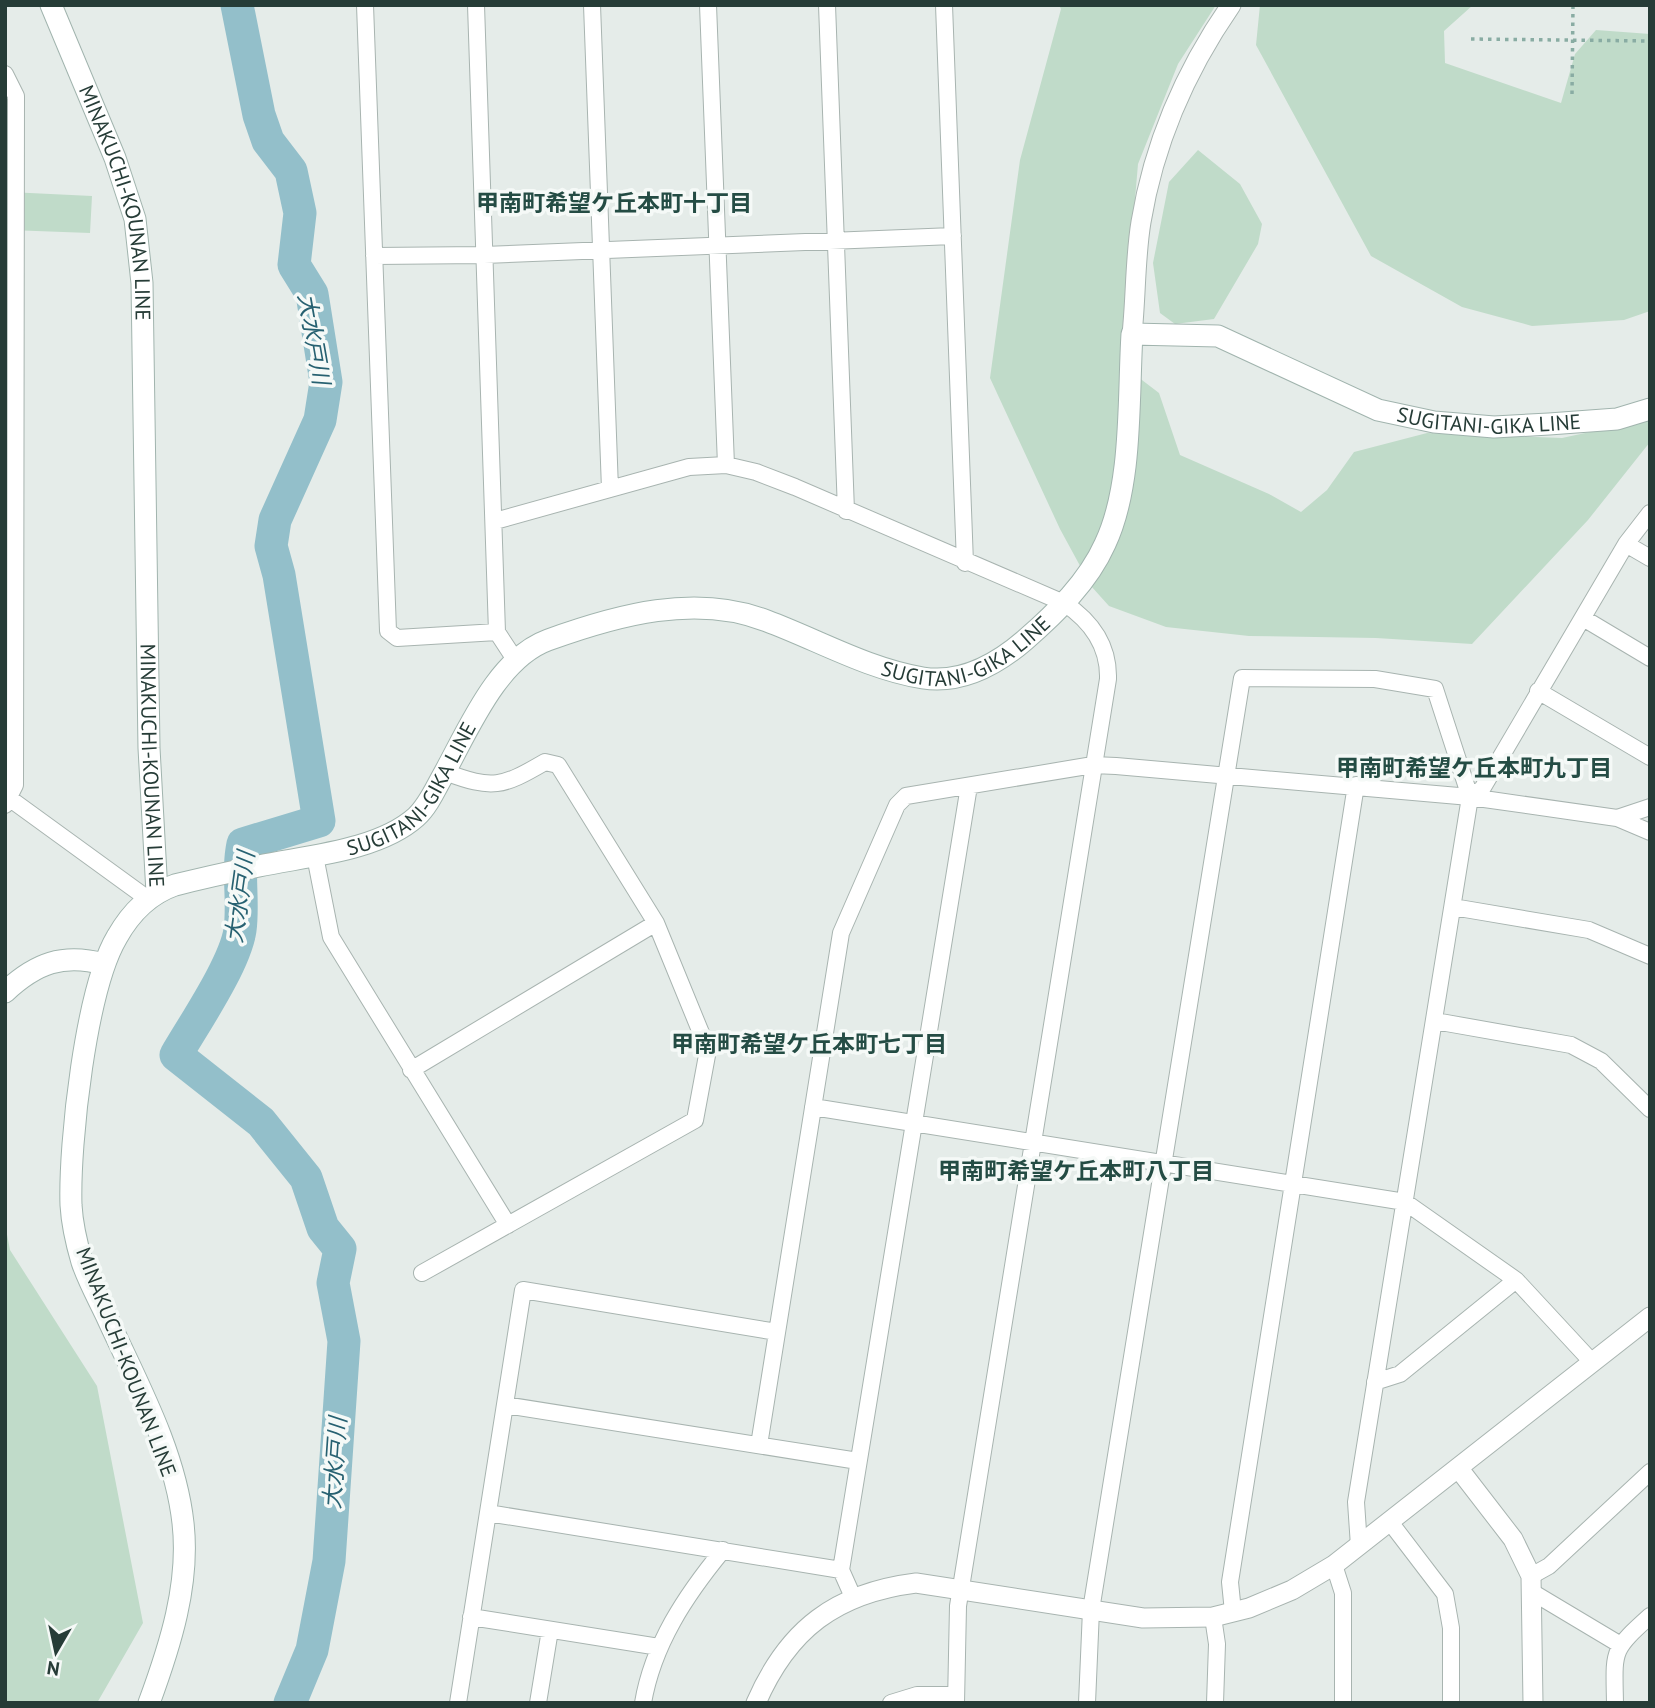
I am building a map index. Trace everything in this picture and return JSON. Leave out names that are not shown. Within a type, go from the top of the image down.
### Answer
[{"type":"main road","name":"MINAKUCHI-KOUNAN LINE","points":[[51,5],[115,158],[135,219],[142,283],[153,896],[128,918],[104,964],[92,1012],[72,1148],[71,1208],[83,1263],[168,1460],[183,1522],[184,1575],[168,1651],[149,1703]]},
{"type":"main road","name":"SUGITANI-GIKA LINE","points":[[153,896],[174,885],[315,856],[399,830],[417,816],[473,720],[514,658],[543,641],[589,627],[684,607],[729,609],[764,619],[878,667],[925,678],[955,678],[973,674],[1017,646],[1064,603],[1105,545],[1115,516],[1126,431],[1132,334],[1218,336],[1378,410],[1434,422],[1494,427],[1549,424],[1617,419],[1650,409]]},
{"type":"main road","points":[[5,992],[18,979],[56,960],[79,957],[104,964]]},
{"type":"street","points":[[365,5],[388,631],[397,638],[498,632]]},
{"type":"street","points":[[476,5],[498,632],[514,658]]},
{"type":"street","points":[[592,5],[610,489]]},
{"type":"street","points":[[708,5],[726,465]]},
{"type":"street","points":[[827,5],[846,510]]},
{"type":"street","points":[[944,5],[965,563]]},
{"type":"street","points":[[1132,334],[1141,223],[1155,155],[1201,49],[1231,5]]},
{"type":"street","points":[[5,74],[16,96],[10,610],[15,785],[7,802],[153,896]]},
{"type":"street","points":[[374,256],[484,255],[953,236]]},
{"type":"street","points":[[495,521],[689,467],[726,465],[756,472],[1064,603],[1090,624],[1104,649],[1108,668],[958,1606],[956,1699],[917,1695],[891,1703]]},
{"type":"street","points":[[1470,797],[1482,789],[1626,544],[1650,513]]},
{"type":"street","points":[[1626,544],[1650,558]]},
{"type":"street","points":[[1583,618],[1650,658]]},
{"type":"street","points":[[1087,1703],[1091,1610],[1242,678],[1376,679],[1435,689],[1470,797],[1356,1502],[1359,1546]]},
{"type":"street","points":[[1538,691],[1650,757]]},
{"type":"street","points":[[422,1273],[695,1119],[698,1115],[709,1050],[656,923],[558,765],[545,762],[512,782],[494,784],[471,782],[445,772]]},
{"type":"street","points":[[759,1446],[841,933],[897,805],[906,796],[1093,765],[1356,785],[1470,797],[1617,818],[1650,832]]},
{"type":"street","points":[[1233,1612],[1230,1582],[1356,785]]},
{"type":"street","points":[[853,1597],[841,1570],[969,786]]},
{"type":"street","points":[[1617,818],[1650,807]]},
{"type":"street","points":[[315,856],[331,937],[508,1225]]},
{"type":"street","points":[[1452,907],[1589,930],[1650,956]]},
{"type":"street","points":[[411,1070],[656,923]]},
{"type":"street","points":[[1435,1021],[1572,1045],[1601,1061],[1650,1109]]},
{"type":"street","points":[[813,1107],[1405,1202],[1516,1280],[1592,1362]]},
{"type":"street","points":[[1375,1382],[1400,1374],[1516,1280]]},
{"type":"street","points":[[458,1703],[523,1290],[777,1332]]},
{"type":"street","points":[[756,1703],[771,1669],[797,1635],[853,1597],[885,1587],[916,1583],[962,1588],[1143,1618],[1213,1617],[1292,1590],[1334,1565],[1391,1522],[1650,1317]]},
{"type":"street","points":[[505,1405],[858,1461]]},
{"type":"street","points":[[1459,1469],[1513,1539],[1532,1584],[1533,1703]]},
{"type":"street","points":[[1532,1584],[1650,1472]]},
{"type":"street","points":[[488,1513],[841,1570]]},
{"type":"street","points":[[1391,1522],[1445,1594],[1451,1629],[1451,1703]]},
{"type":"street","points":[[643,1703],[648,1676],[659,1647],[685,1600],[723,1550]]},
{"type":"street","points":[[1334,1565],[1343,1592],[1343,1703]]},
{"type":"street","points":[[1532,1584],[1619,1644]]},
{"type":"street","points":[[1615,1703],[1614,1666],[1619,1644],[1650,1616]]},
{"type":"street","points":[[471,1617],[659,1647]]},
{"type":"street","points":[[1213,1617],[1216,1644],[1215,1703]]},
{"type":"street","points":[[538,1703],[550,1630]]},
{"type":"path","points":[[1572,94],[1573,5]]},
{"type":"path","points":[[1471,39],[1650,41]]},
{"type":"green space","points":[[1059,5],[1216,5],[1178,64],[1138,164],[1121,364],[1159,393],[1180,455],[1269,494],[1301,512],[1327,490],[1354,452],[1427,433],[1562,438],[1650,419],[1650,442],[1588,520],[1472,644],[1376,638],[1249,636],[1166,627],[1109,606],[1091,586],[1060,529],[990,378],[1020,160],[1061,9]]},
{"type":"green space","points":[[1260,5],[1473,5],[1444,31],[1445,63],[1561,103],[1575,54],[1596,30],[1650,34],[1650,311],[1624,320],[1532,326],[1462,307],[1371,256],[1256,45]]},
{"type":"green space","points":[[1198,150],[1240,184],[1262,224],[1258,244],[1214,319],[1175,324],[1160,313],[1153,263],[1169,182]]},
{"type":"green space","points":[[9,192],[92,196],[90,233],[9,230]]},
{"type":"green space","points":[[5,1224],[10,1250],[97,1386],[143,1623],[97,1703],[5,1703]]},
{"type":"waterway","name":"大水戸川","points":[[237,5],[259,115],[268,141],[291,171],[300,213],[294,265],[312,294],[326,382],[320,420],[275,520],[271,546],[279,575],[319,821],[243,844],[241,919],[237,944],[213,994],[176,1055],[261,1122],[306,1178],[323,1228],[340,1249],[333,1283],[344,1341],[329,1561],[312,1650],[290,1703]]},
{"type":"district","name":"甲南町希望ケ丘本町十丁目","points":[[614,203]]},
{"type":"district","name":"甲南町希望ケ丘本町九丁目","points":[[1474,768]]},
{"type":"district","name":"甲南町希望ケ丘本町七丁目","points":[[809,1044]]},
{"type":"district","name":"甲南町希望ケ丘本町八丁目","points":[[1076,1171]]}]
